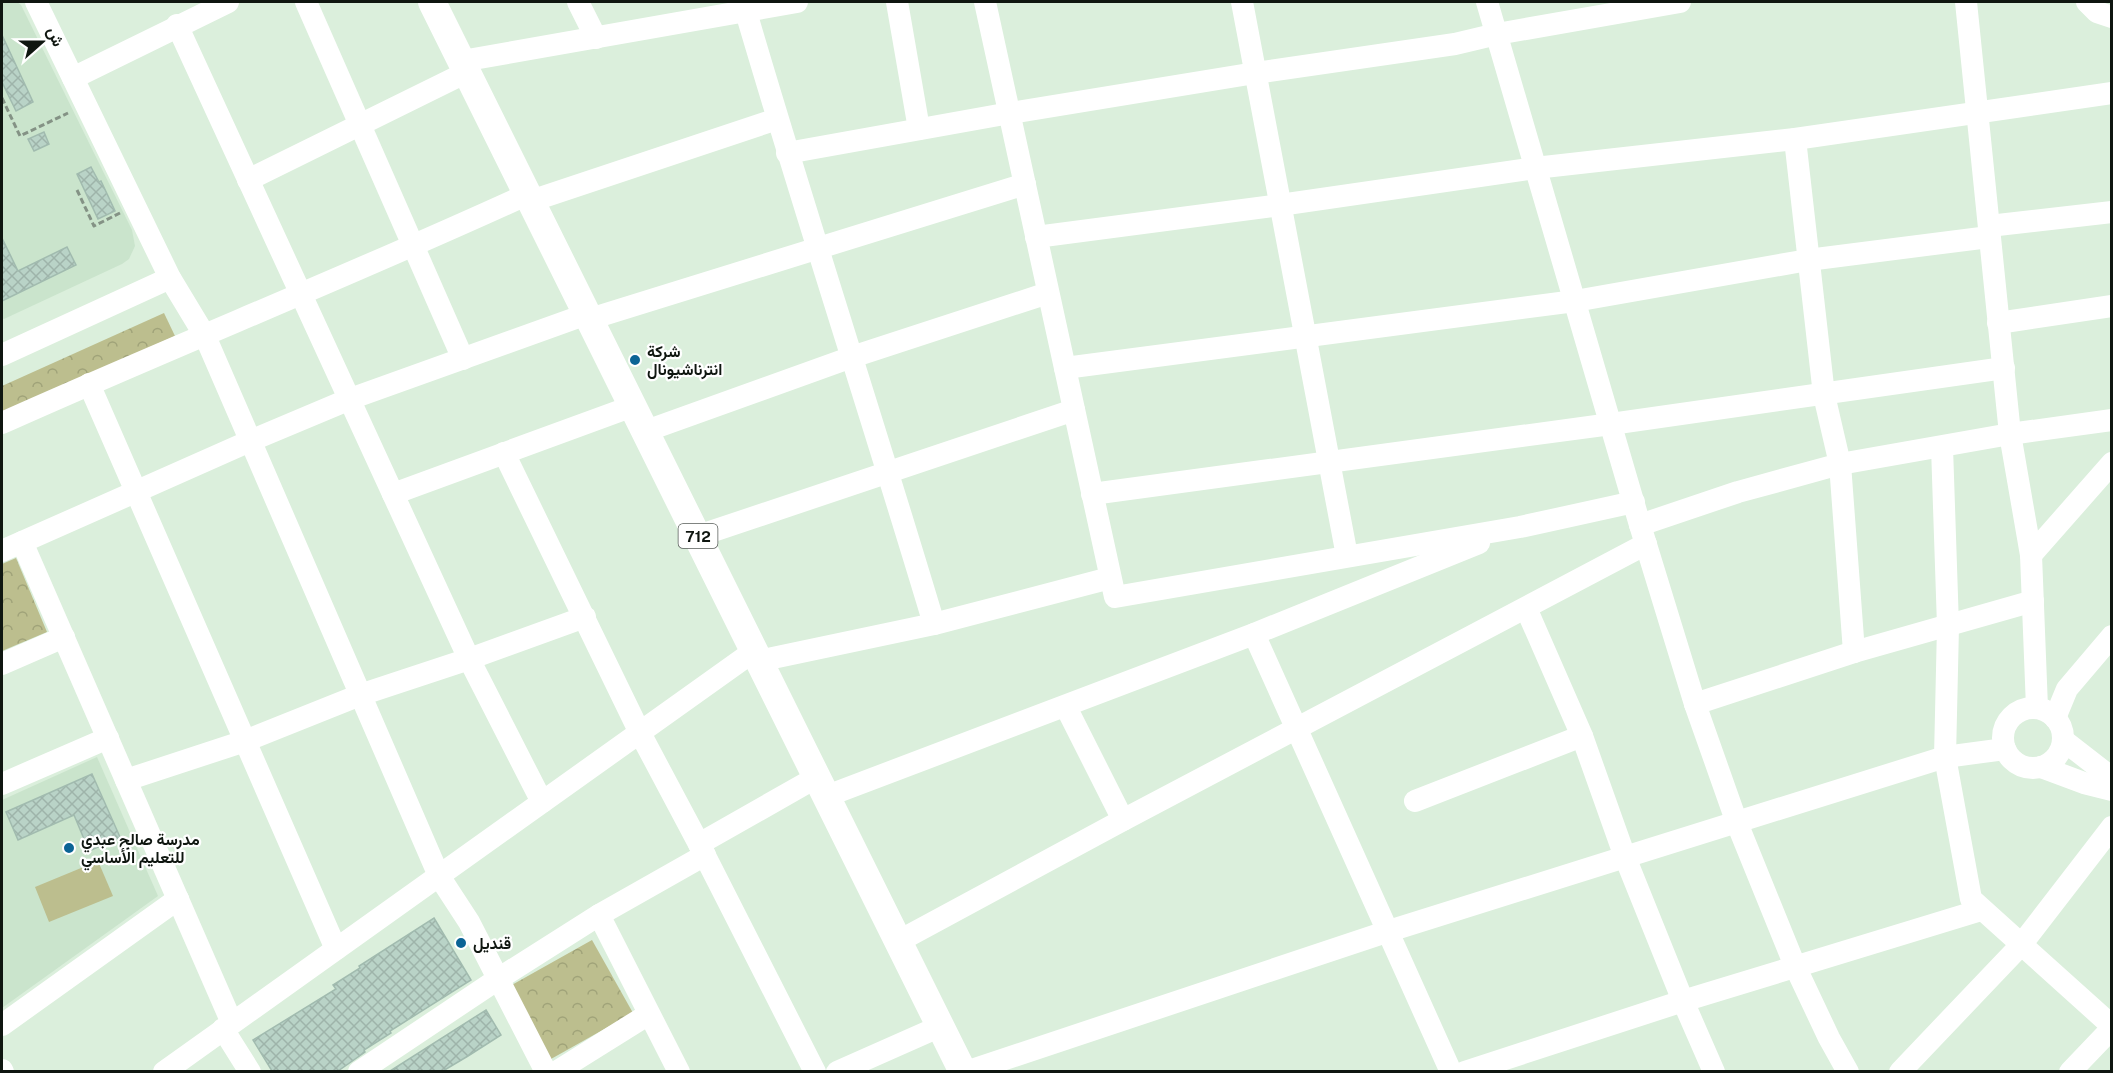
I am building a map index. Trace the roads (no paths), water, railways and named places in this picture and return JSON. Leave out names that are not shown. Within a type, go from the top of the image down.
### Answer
[{"type":"main road","name":"712","points":[[432,2],[965,1071]]},
{"type":"street","points":[[36,2],[170,278],[205,336],[439,876],[469,922],[546,1071]]},
{"type":"street","points":[[73,78],[177,25],[228,2]]},
{"type":"street","points":[[306,2],[463,359]]},
{"type":"street","points":[[578,2],[596,38]]},
{"type":"street","points":[[248,180],[359,125],[464,67],[596,38],[716,8],[746,12],[797,2]]},
{"type":"street","points":[[897,2],[919,129]]},
{"type":"street","points":[[985,2],[1115,597],[1520,527],[1634,502]]},
{"type":"street","points":[[1242,2],[1347,556]]},
{"type":"street","points":[[1487,2],[1695,704],[1737,823],[1795,966],[1828,1038],[1848,1071]]},
{"type":"street","points":[[787,153],[1010,113],[1255,73],[1455,44],[1497,34],[1680,2]]},
{"type":"street","points":[[1966,2],[2010,434],[2031,555],[2033,601],[2046,713],[2062,732],[2061,749],[2056,757],[2041,767],[2024,767],[2009,757],[2005,749],[2003,740],[2007,723],[2020,711],[2046,713]]},
{"type":"street","points":[[2087,2],[2097,12],[2112,17]]},
{"type":"street","points":[[746,12],[787,153],[934,624]]},
{"type":"street","points":[[177,25],[469,659],[542,802]]},
{"type":"street","points":[[1036,237],[1535,168],[1795,139],[2112,93]]},
{"type":"street","points":[[2,423],[300,294],[530,198],[777,119]]},
{"type":"street","points":[[1795,139],[1824,395],[1840,464],[1854,652]]},
{"type":"street","points":[[2,551],[350,399],[589,316],[817,250],[1025,184]]},
{"type":"street","points":[[1065,368],[1575,302],[1808,260],[2112,212]]},
{"type":"street","points":[[2,355],[170,278]]},
{"type":"street","points":[[646,431],[852,357],[1048,293]]},
{"type":"street","points":[[1998,323],[2112,306]]},
{"type":"street","points":[[1092,494],[1824,395],[2004,368]]},
{"type":"street","points":[[89,384],[336,949]]},
{"type":"street","points":[[393,494],[633,406]]},
{"type":"street","points":[[698,536],[1074,410]]},
{"type":"street","points":[[899,941],[1526,608],[1643,534],[1738,492],[1840,464],[2010,434],[2112,420]]},
{"type":"street","points":[[1942,447],[1948,626],[1945,758],[1971,899],[2112,1027],[2070,1071]]},
{"type":"street","points":[[504,453],[640,733],[815,1071]]},
{"type":"street","points":[[2031,555],[2112,463]]},
{"type":"street","points":[[359,1071],[498,978],[702,850],[822,787],[1065,706],[1254,634],[1520,527]]},
{"type":"street","points":[[22,542],[178,899],[227,1026],[250,1071]]},
{"type":"street","points":[[164,1071],[640,733],[757,656],[934,624],[1110,578]]},
{"type":"street","points":[[1695,704],[1854,652],[2033,601]]},
{"type":"street","points":[[1526,608],[1582,736],[1625,857],[1714,1071]]},
{"type":"street","points":[[126,780],[245,741],[360,695],[585,617]]},
{"type":"street","points":[[1254,634],[1451,1071]]},
{"type":"street","points":[[2046,713],[2112,636]]},
{"type":"street","points":[[2,664],[64,637]]},
{"type":"street","points":[[1065,706],[1123,820]]},
{"type":"street","points":[[1415,801],[1582,736]]},
{"type":"street","points":[[2,784],[108,738]]},
{"type":"street","points":[[2062,740],[2112,778]]},
{"type":"street","points":[[965,1071],[1389,931],[1625,857],[1945,758],[2005,749]]},
{"type":"street","points":[[2041,767],[2084,783],[2112,790]]},
{"type":"street","points":[[1900,1071],[2021,945],[2112,827]]},
{"type":"street","points":[[2,1025],[178,899]]},
{"type":"street","points":[[1465,1071],[1795,966],[1981,910]]},
{"type":"street","points":[[599,915],[679,1071]]},
{"type":"street","points":[[556,1071],[649,1014]]},
{"type":"street","points":[[837,1071],[941,1026]]},
{"type":"place","name":"شركة انترناشيونال","points":[[635,360]]},
{"type":"place","name":"مدرسة صالح عبدي للتعليم الأساسي","points":[[69,848]]},
{"type":"place","name":"قنديل","points":[[461,943]]}]
